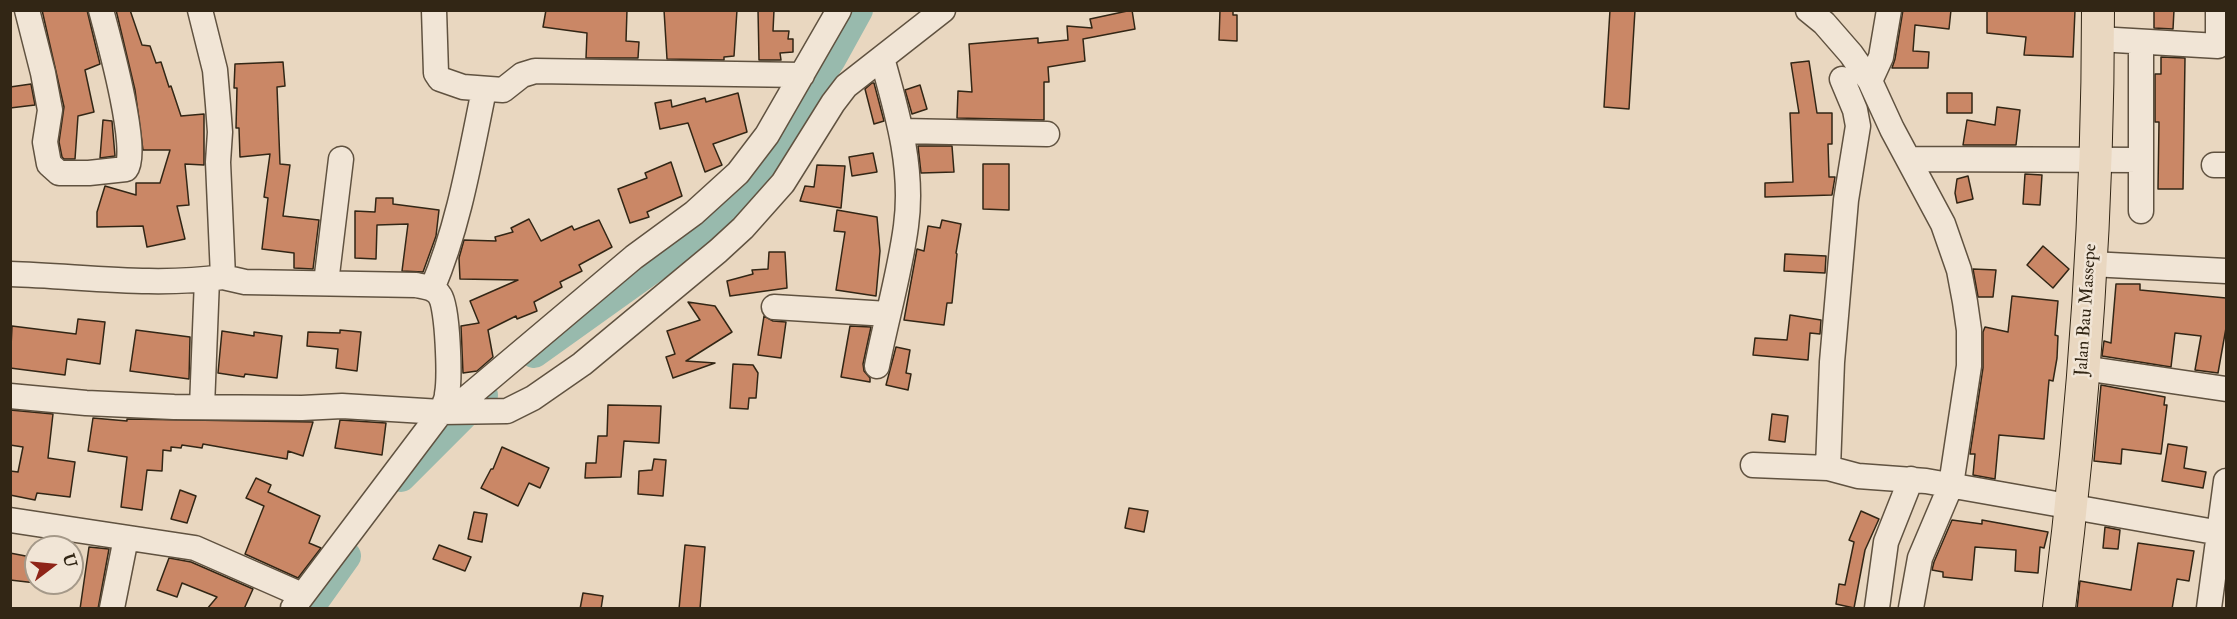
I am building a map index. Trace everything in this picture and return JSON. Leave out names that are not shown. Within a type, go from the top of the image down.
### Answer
[{"type":"main road","name":"Jalan Bau Massepe","points":[[2059,609],[2072,506],[2091,264],[2098,25]]},
{"type":"street","points":[[27,10],[50,110],[45,142],[49,164],[59,173],[89,173],[126,169],[130,162],[128,129],[117,71],[101,10]]},
{"type":"street","points":[[200,10],[215,70],[218,105],[215,278],[202,407]]},
{"type":"street","points":[[434,10],[436,73],[440,79],[463,87],[503,90],[522,75],[535,71],[802,75]]},
{"type":"street","points":[[10,520],[195,548],[298,602],[452,412],[634,257],[694,213],[738,173],[767,135],[839,10]]},
{"type":"street","points":[[10,396],[86,403],[202,407],[342,406],[452,412],[507,411],[533,398],[582,364],[718,252],[783,183],[846,86],[943,10]]},
{"type":"street","points":[[1808,10],[1824,23],[1851,54],[1870,81],[1892,129],[1943,224],[1959,270],[1969,330],[1969,366],[1932,483],[1911,609]]},
{"type":"street","points":[[1870,81],[1881,57],[1889,10]]},
{"type":"street","points":[[2098,25],[2141,43],[2222,46],[2218,10]]},
{"type":"street","points":[[2141,43],[2141,211]]},
{"type":"street","points":[[877,366],[906,225],[908,187],[902,131],[882,58]]},
{"type":"street","points":[[1828,468],[1834,339],[1846,200],[1858,126],[1855,110],[1842,79]]},
{"type":"street","points":[[432,289],[447,253],[462,200],[484,90]]},
{"type":"street","points":[[902,131],[1047,134]]},
{"type":"street","points":[[326,283],[341,159]]},
{"type":"street","points":[[1909,159],[2141,159]]},
{"type":"street","points":[[2091,264],[2226,271]]},
{"type":"street","points":[[10,274],[128,280],[215,278],[245,282],[416,285],[432,289],[442,297],[444,306],[447,396],[452,412]]},
{"type":"street","points":[[774,307],[888,314]]},
{"type":"street","points":[[2083,368],[2226,389]]},
{"type":"street","points":[[1752,465],[1828,468],[1858,476],[1932,483],[2223,533]]},
{"type":"street","points":[[2209,609],[2223,533],[2226,481]]},
{"type":"street","points":[[1877,609],[1886,543],[1932,483]]},
{"type":"street","points":[[112,609],[126,538]]},
{"type":"building","points":[[42,10],[87,10],[100,64],[85,70],[94,112],[78,116],[75,159],[62,157],[59,142],[64,107]]},
{"type":"building","points":[[116,10],[130,10],[142,45],[150,46],[156,63],[161,62],[181,116],[204,114],[204,165],[185,164],[189,205],[177,206],[185,239],[147,247],[143,226],[97,227],[97,212],[105,186],[136,195],[136,183],[160,183],[170,150],[143,150],[135,90]]},
{"type":"building","points":[[546,10],[627,10],[626,41],[639,42],[638,58],[586,58],[587,33],[543,27]]},
{"type":"building","points":[[664,10],[737,10],[734,56],[724,57],[724,60],[667,59]]},
{"type":"building","points":[[758,10],[774,10],[773,31],[789,31],[788,39],[793,39],[793,52],[780,53],[781,60],[759,60]]},
{"type":"building","points":[[1132,10],[1135,29],[1083,39],[1085,61],[1048,67],[1049,82],[1044,82],[1044,120],[957,118],[958,91],[972,92],[969,44],[1038,38],[1038,43],[1068,40],[1067,26],[1092,28],[1090,19]]},
{"type":"building","points":[[1220,10],[1233,10],[1233,15],[1237,15],[1237,41],[1219,40]]},
{"type":"building","points":[[1610,10],[1635,10],[1629,109],[1604,107]]},
{"type":"building","points":[[1903,10],[1951,10],[1949,29],[1915,25],[1913,51],[1929,52],[1928,68],[1892,68]]},
{"type":"building","points":[[1987,10],[2075,10],[2073,57],[2024,55],[2026,37],[1987,33]]},
{"type":"building","points":[[2154,10],[2174,10],[2173,29],[2154,28]]},
{"type":"building","points":[[2161,57],[2185,58],[2183,189],[2158,189],[2159,122],[2155,122],[2155,74],[2161,74]]},
{"type":"building","points":[[1809,61],[1817,113],[1832,113],[1832,144],[1828,144],[1829,177],[1835,177],[1832,195],[1765,197],[1765,183],[1793,182],[1790,113],[1799,113],[1791,63]]},
{"type":"building","points":[[283,62],[285,86],[277,87],[280,164],[290,165],[283,216],[319,220],[313,269],[294,268],[294,253],[262,249],[268,198],[264,197],[270,154],[240,157],[239,128],[236,128],[235,64]]},
{"type":"building","points":[[874,83],[884,121],[874,124],[865,89]]},
{"type":"building","points":[[31,84],[35,105],[10,108],[10,87]]},
{"type":"building","points":[[920,85],[927,109],[912,114],[905,90]]},
{"type":"building","points":[[738,93],[747,132],[713,144],[722,165],[705,172],[688,123],[660,129],[655,103],[671,100],[672,107],[705,98],[706,102]]},
{"type":"building","points":[[1947,93],[1972,93],[1972,113],[1947,113]]},
{"type":"building","points":[[1997,107],[2020,110],[2016,145],[1963,145],[1967,120],[1995,125]]},
{"type":"building","points":[[103,120],[112,121],[115,156],[100,158]]},
{"type":"building","points":[[918,146],[952,146],[954,172],[921,173]]},
{"type":"building","points":[[873,153],[877,172],[852,176],[849,157]]},
{"type":"building","points":[[671,162],[682,196],[647,212],[649,217],[630,223],[618,189],[647,178],[645,173]]},
{"type":"building","points":[[983,164],[1009,164],[1009,210],[983,209]]},
{"type":"building","points":[[817,165],[845,166],[841,208],[800,201],[805,186],[814,187]]},
{"type":"building","points":[[2025,174],[2042,175],[2040,205],[2023,204]]},
{"type":"building","points":[[1968,176],[1973,199],[1957,203],[1955,193],[1957,179]]},
{"type":"building","points":[[376,198],[393,198],[393,204],[439,210],[436,236],[423,272],[402,271],[408,224],[377,225],[376,259],[355,258],[355,211],[375,212]]},
{"type":"building","points":[[837,210],[877,217],[880,251],[876,296],[836,290],[845,232],[834,231]]},
{"type":"building","points":[[529,219],[541,241],[572,226],[574,230],[599,220],[612,247],[579,265],[582,271],[560,282],[562,287],[534,302],[537,311],[517,319],[516,316],[488,330],[493,357],[477,371],[463,373],[461,326],[479,323],[470,301],[518,280],[460,279],[459,258],[464,240],[496,241],[495,237],[513,232],[511,228]]},
{"type":"building","points":[[942,220],[961,224],[952,303],[947,303],[944,325],[904,320],[917,249],[924,251],[928,226],[940,228]]},
{"type":"building","points":[[2043,246],[2069,269],[2053,288],[2027,265]]},
{"type":"building","points":[[769,252],[785,252],[787,288],[730,296],[727,281],[753,274],[752,270],[768,269]]},
{"type":"building","points":[[1785,254],[1826,256],[1825,273],[1784,271]]},
{"type":"building","points":[[1973,269],[1996,270],[1993,297],[1978,297]]},
{"type":"building","points":[[2116,284],[2140,284],[2140,290],[2226,298],[2226,328],[2218,373],[2195,370],[2201,336],[2175,333],[2171,367],[2102,356],[2104,341],[2111,343]]},
{"type":"building","points":[[2012,296],[2058,301],[2055,335],[2058,336],[2057,358],[2053,381],[2049,380],[2044,439],[1999,435],[1995,479],[1973,475],[1975,454],[1970,454],[1983,368],[1983,332],[1985,327],[2008,332]]},
{"type":"building","points":[[688,302],[715,306],[732,332],[686,361],[715,363],[673,378],[666,357],[675,354],[667,331],[700,320]]},
{"type":"building","points":[[1790,315],[1821,320],[1820,334],[1810,333],[1808,360],[1753,355],[1755,338],[1787,340]]},
{"type":"building","points":[[764,316],[773,321],[786,322],[781,358],[758,355]]},
{"type":"building","points":[[78,319],[105,322],[100,364],[67,359],[65,375],[10,368],[12,326],[76,334]]},
{"type":"building","points":[[850,326],[871,327],[863,364],[870,382],[841,377]]},
{"type":"building","points":[[136,330],[190,337],[189,379],[130,371]]},
{"type":"building","points":[[340,330],[361,332],[357,371],[336,368],[338,349],[307,346],[308,332],[340,333]]},
{"type":"building","points":[[222,331],[254,336],[254,332],[282,336],[277,378],[218,373]]},
{"type":"building","points":[[896,347],[910,350],[906,373],[911,374],[908,390],[886,385]]},
{"type":"building","points":[[733,364],[753,365],[758,373],[756,398],[749,398],[748,409],[730,408]]},
{"type":"building","points":[[2101,385],[2165,397],[2164,405],[2167,405],[2161,454],[2122,449],[2121,464],[2094,461]]},
{"type":"building","points":[[608,405],[661,406],[659,443],[624,441],[621,477],[585,478],[586,463],[596,463],[598,436],[607,436]]},
{"type":"building","points":[[10,410],[53,414],[48,458],[75,462],[70,497],[37,493],[35,500],[10,495],[10,471],[18,472],[23,447],[10,445]]},
{"type":"building","points":[[1772,414],[1788,416],[1785,442],[1769,440]]},
{"type":"building","points":[[93,418],[127,421],[127,419],[313,422],[303,456],[288,451],[287,459],[203,444],[202,448],[182,445],[181,448],[171,447],[171,451],[163,450],[162,471],[147,470],[142,510],[121,507],[127,457],[88,451]]},
{"type":"building","points":[[340,420],[386,423],[382,455],[335,448]]},
{"type":"building","points":[[2168,444],[2187,447],[2184,468],[2206,472],[2203,488],[2162,481]]},
{"type":"building","points":[[502,447],[549,468],[540,488],[529,483],[518,506],[481,488],[493,469]]},
{"type":"building","points":[[654,459],[666,460],[663,496],[638,494],[639,471],[652,470]]},
{"type":"building","points":[[256,478],[271,485],[268,492],[320,516],[309,543],[321,548],[298,578],[245,554],[264,506],[246,498]]},
{"type":"building","points":[[180,490],[196,496],[187,523],[171,519]]},
{"type":"building","points":[[1129,508],[1148,511],[1144,532],[1125,528]]},
{"type":"building","points":[[1861,511],[1879,519],[1865,550],[1854,608],[1836,604],[1839,584],[1845,585],[1854,542],[1849,540]]},
{"type":"building","points":[[474,512],[487,514],[482,542],[468,539]]},
{"type":"building","points":[[1952,520],[1982,524],[1982,520],[2048,532],[2044,548],[2040,547],[2038,573],[2015,571],[2016,550],[1975,547],[1972,580],[1943,577],[1943,572],[1932,570]]},
{"type":"building","points":[[2105,527],[2120,530],[2118,549],[2103,548]]},
{"type":"building","points":[[2138,543],[2194,551],[2189,581],[2177,579],[2172,609],[2077,609],[2080,581],[2131,590]]},
{"type":"building","points":[[439,545],[471,557],[465,571],[433,559]]},
{"type":"building","points":[[685,545],[705,547],[700,609],[679,609]]},
{"type":"building","points":[[89,547],[109,549],[98,609],[80,609],[82,595],[84,595]]},
{"type":"building","points":[[10,553],[24,556],[24,582],[10,580]]},
{"type":"building","points":[[169,558],[191,562],[253,589],[244,609],[207,609],[217,597],[182,583],[177,597],[157,590]]},
{"type":"building","points":[[583,593],[603,596],[601,609],[580,609]]},
{"type":"waterway","points":[[534,353],[730,213],[831,59],[858,10]]},
{"type":"waterway","points":[[401,477],[483,395]]},
{"type":"waterway","points":[[309,608],[346,556]]}]
